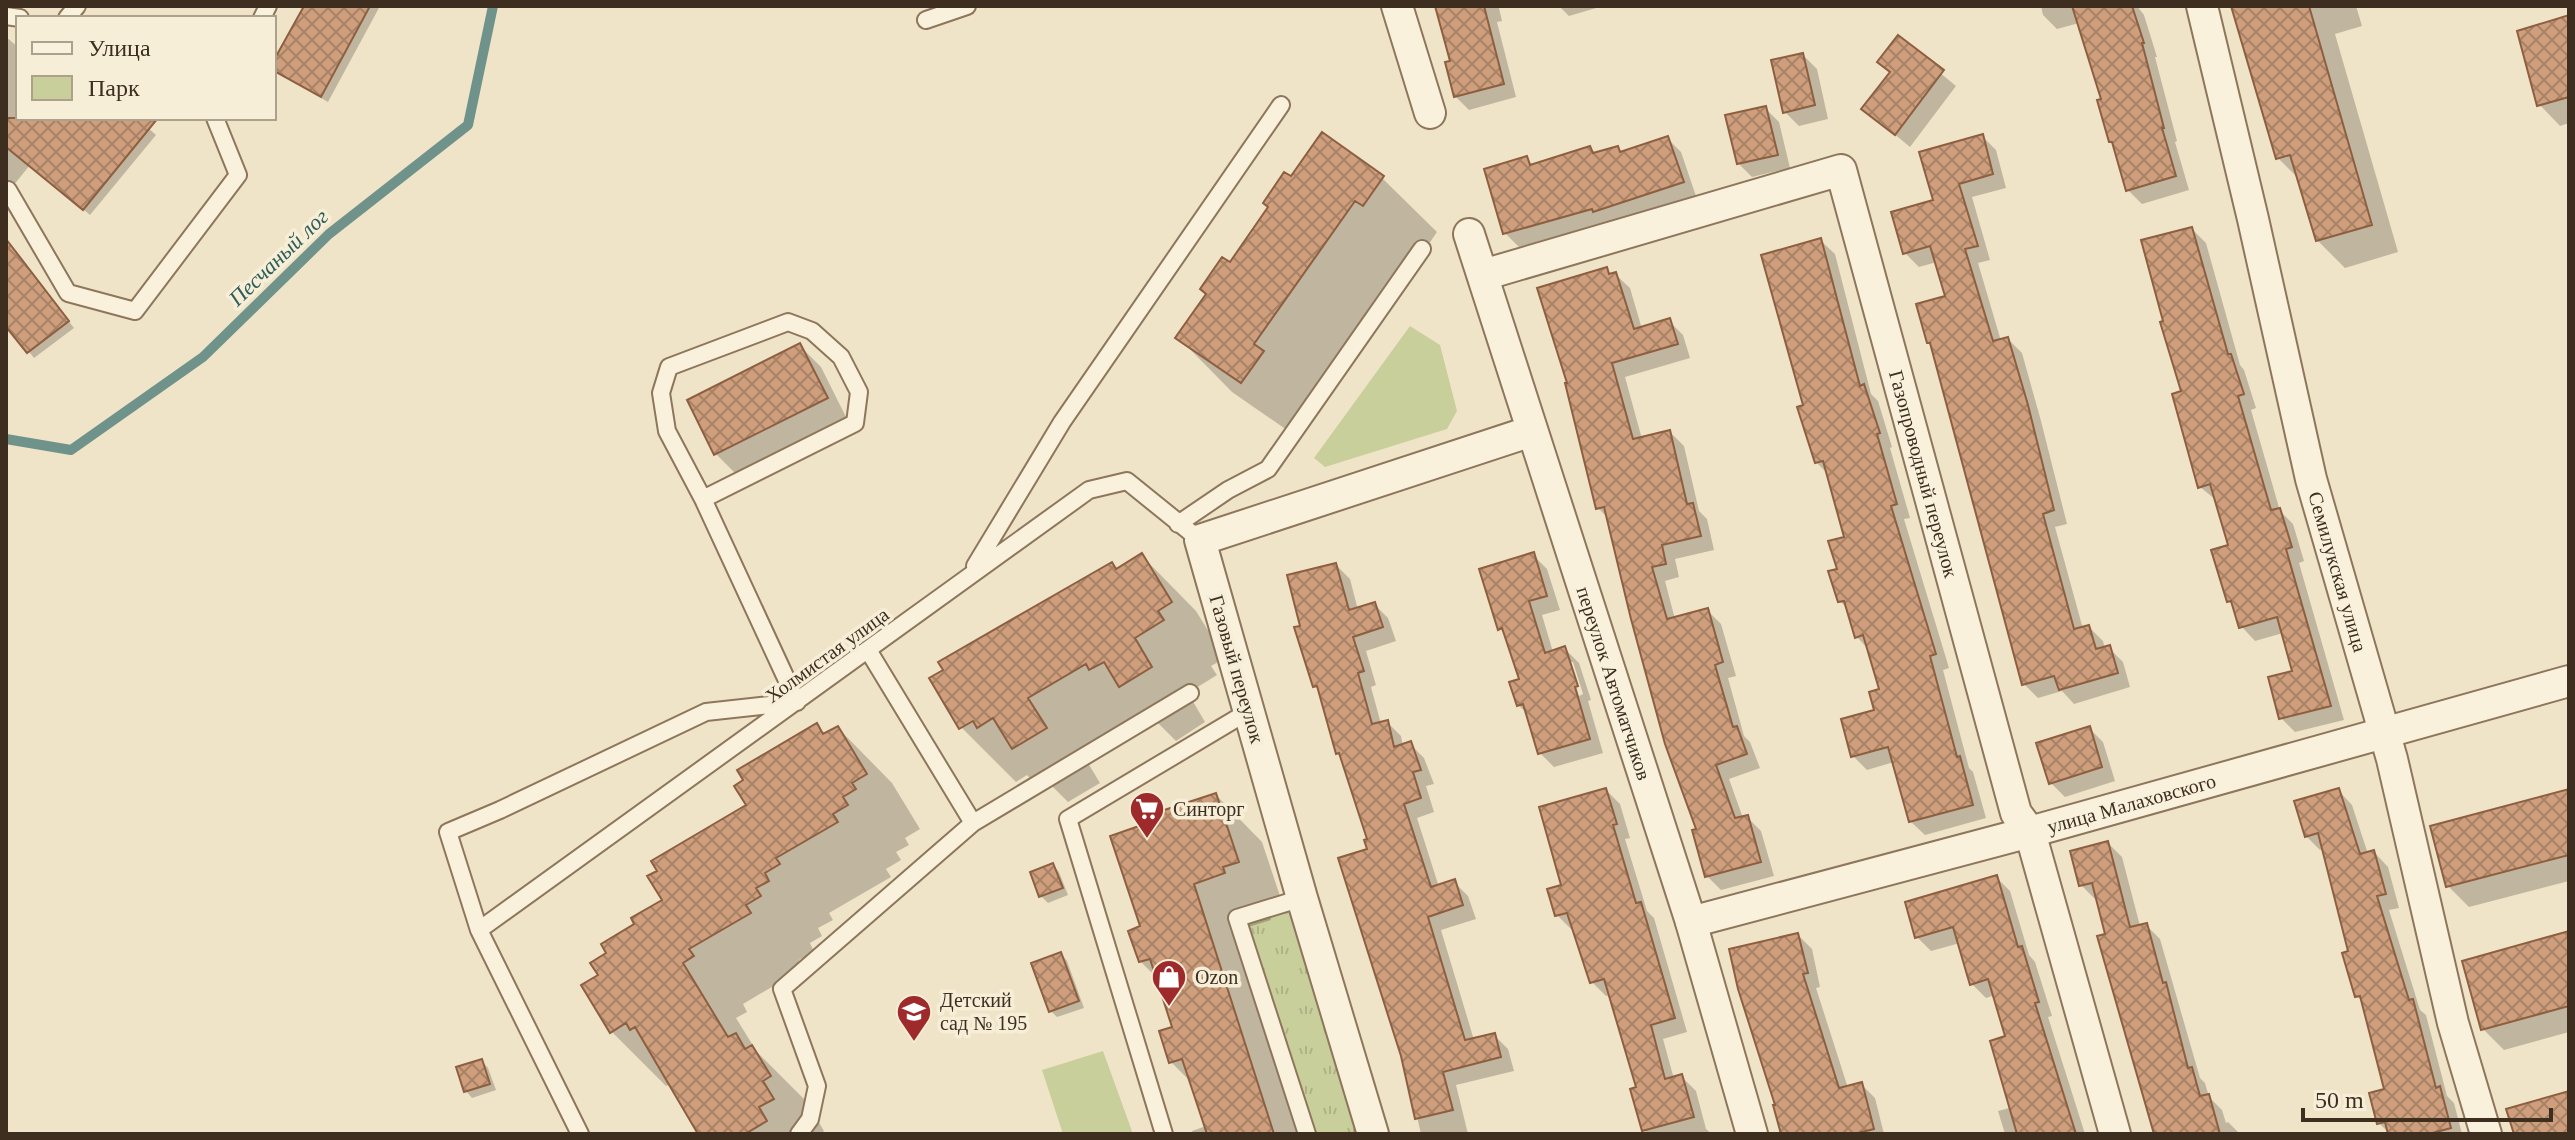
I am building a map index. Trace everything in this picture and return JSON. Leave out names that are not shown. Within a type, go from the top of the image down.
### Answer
[{"type":"street","points":[[1397,6],[1430,113]]},
{"type":"street","name":"Семилукская улица","points":[[2202,6],[2311,479],[2382,734],[2392,759],[2453,1023],[2486,1134]]},
{"type":"street","name":"Газопроводный переулок","points":[[1483,275],[1841,170],[2016,813],[2030,832],[2115,1134]]},
{"type":"street","name":"переулок Автоматчиков","points":[[1469,234],[1691,922],[1752,1134]]},
{"type":"street","points":[[1189,532],[1532,431]]},
{"type":"street","name":"Газовый переулок","points":[[1189,532],[1249,711],[1373,1134]]},
{"type":"street","name":"улица Малаховского","points":[[1691,922],[2030,832],[2569,681]]},
{"type":"lane","points":[[926,20],[967,6]]},
{"type":"lane","points":[[970,574],[1062,422],[1281,105]]},
{"type":"lane","points":[[8,190],[68,293],[135,311],[238,175],[216,120]]},
{"type":"lane","points":[[1189,532],[1228,490],[1268,469],[1422,249]]},
{"type":"lane","points":[[580,1134],[479,930],[448,832],[706,712],[797,702],[703,499],[667,431],[661,393],[669,367],[788,322],[812,331],[841,357],[859,392],[855,423],[703,499]]},
{"type":"lane","name":"Холмистая улица","points":[[479,930],[1089,490],[1127,481],[1189,532]]},
{"type":"lane","points":[[868,650],[973,823]]},
{"type":"lane","points":[[799,1134],[810,1119],[817,1086],[782,989],[973,823],[1190,693]]},
{"type":"lane","points":[[1164,1134],[1068,819],[1249,711]]},
{"type":"lane","points":[[1302,898],[1237,918],[1307,1134]]},
{"type":"green space","points":[[1410,326],[1440,345],[1457,411],[1447,429],[1325,467],[1314,458]]},
{"type":"green space","points":[[1302,898],[1373,1134],[1307,1134],[1237,918]]},
{"type":"green space","points":[[1103,1051],[1133,1134],[1063,1134],[1042,1070]]},
{"type":"building","points":[[304,6],[370,6],[321,97],[276,72],[276,56]]},
{"type":"building","points":[[1435,6],[1484,6],[1504,84],[1454,97],[1445,62],[1450,61]]},
{"type":"building","points":[[2072,6],[2132,6],[2176,176],[2126,191],[2112,142],[2109,142],[2097,100],[2101,99]]},
{"type":"building","points":[[2231,6],[2309,6],[2372,225],[2316,241],[2290,155],[2276,159]]},
{"type":"building","points":[[2569,15],[2569,97],[2537,106],[2517,31]]},
{"type":"building","points":[[1898,35],[1944,70],[1895,135],[1861,109],[1890,72],[1877,62]]},
{"type":"building","points":[[1803,53],[1815,105],[1783,113],[1771,60]]},
{"type":"building","points":[[1766,106],[1778,155],[1737,164],[1725,115]]},
{"type":"building","points":[[6,118],[156,120],[83,210],[6,147]]},
{"type":"building","points":[[1322,132],[1384,176],[1363,206],[1355,201],[1254,344],[1264,351],[1241,383],[1175,338],[1206,294],[1200,289],[1222,257],[1230,262],[1268,207],[1263,203],[1284,172],[1291,176]]},
{"type":"building","points":[[1983,134],[1993,174],[1959,184],[1978,246],[1965,249],[1993,341],[2008,337],[2028,405],[2054,510],[2043,514],[2074,629],[2089,625],[2096,649],[2110,645],[2118,673],[2059,690],[2054,676],[2022,685],[1930,343],[1927,343],[1916,304],[1945,296],[1930,246],[1903,254],[1891,212],[1933,200],[1919,152]]},
{"type":"building","points":[[1668,136],[1684,182],[1593,212],[1592,209],[1503,234],[1484,169],[1527,156],[1530,165],[1590,146],[1593,153],[1618,146],[1620,152]]},
{"type":"building","points":[[2192,227],[2228,354],[2231,354],[2244,394],[2238,396],[2271,510],[2280,508],[2292,547],[2286,549],[2331,706],[2279,719],[2268,677],[2292,671],[2277,617],[2239,628],[2231,601],[2227,602],[2211,550],[2228,545],[2210,484],[2198,488],[2172,394],[2181,391],[2160,322],[2163,321],[2141,240]]},
{"type":"building","points":[[1821,238],[1860,386],[1864,384],[1880,433],[1877,434],[1897,504],[1891,506],[1936,654],[1930,656],[1973,805],[1909,822],[1888,747],[1851,757],[1841,719],[1874,710],[1869,692],[1879,689],[1863,635],[1855,638],[1844,601],[1838,602],[1828,571],[1837,569],[1828,541],[1844,537],[1823,461],[1815,463],[1797,407],[1803,405],[1761,255]]},
{"type":"building","points":[[6,239],[69,321],[27,353],[6,327]]},
{"type":"building","points":[[1607,267],[1609,274],[1616,272],[1634,329],[1670,318],[1678,344],[1612,363],[1633,439],[1670,430],[1687,504],[1693,503],[1701,536],[1662,545],[1666,564],[1652,567],[1667,619],[1708,608],[1723,662],[1715,665],[1733,727],[1737,726],[1747,754],[1716,765],[1735,818],[1748,815],[1761,862],[1705,877],[1692,830],[1696,829],[1665,744],[1604,507],[1596,509],[1567,383],[1537,288]]},
{"type":"building","points":[[800,343],[828,398],[714,455],[687,400]]},
{"type":"building","points":[[1534,552],[1547,596],[1529,601],[1545,653],[1565,646],[1590,739],[1538,754],[1523,704],[1517,706],[1509,682],[1519,679],[1502,628],[1498,630],[1479,569]]},
{"type":"building","points":[[1142,553],[1172,602],[1158,611],[1164,620],[1135,638],[1152,667],[1119,687],[1104,662],[1089,670],[1086,664],[1028,698],[1047,728],[1012,749],[993,718],[977,728],[973,721],[959,729],[929,678],[943,670],[938,662],[1112,562],[1116,569]]},
{"type":"building","points":[[1336,563],[1349,610],[1375,602],[1383,627],[1353,637],[1364,671],[1358,673],[1372,724],[1388,720],[1394,747],[1411,741],[1421,770],[1413,772],[1421,798],[1404,804],[1431,887],[1455,879],[1463,905],[1428,917],[1465,1040],[1495,1033],[1501,1057],[1443,1072],[1453,1110],[1415,1119],[1401,1056],[1338,858],[1367,849],[1364,840],[1367,839],[1339,753],[1336,754],[1317,686],[1313,687],[1294,627],[1300,626],[1287,575]]},
{"type":"building","points":[[817,723],[823,734],[838,726],[867,774],[852,783],[856,789],[843,797],[848,805],[833,814],[838,822],[776,858],[780,864],[765,873],[769,881],[756,888],[761,896],[746,905],[751,913],[689,949],[694,956],[683,963],[728,1037],[736,1033],[745,1049],[752,1045],[771,1076],[763,1081],[774,1099],[759,1107],[767,1121],[745,1134],[698,1134],[635,1027],[630,1030],[626,1023],[610,1033],[581,985],[598,975],[590,963],[606,953],[601,944],[634,924],[631,918],[662,900],[647,876],[657,871],[651,861],[746,805],[734,786],[743,780],[737,770]]},
{"type":"building","points":[[2090,726],[2102,767],[2049,784],[2036,743]]},
{"type":"building","points":[[1606,788],[1617,824],[1613,825],[1636,903],[1641,902],[1675,1018],[1651,1025],[1665,1079],[1682,1074],[1694,1117],[1642,1131],[1630,1089],[1636,1087],[1604,979],[1590,983],[1567,913],[1555,916],[1547,889],[1561,885],[1539,807]]},
{"type":"building","points":[[2339,788],[2360,854],[2374,850],[2386,894],[2377,896],[2409,1000],[2413,999],[2436,1088],[2440,1086],[2451,1128],[2429,1134],[2388,1134],[2385,1122],[2377,1124],[2369,1093],[2384,1089],[2360,996],[2355,997],[2342,953],[2348,951],[2318,833],[2305,837],[2294,801]]},
{"type":"building","points":[[2569,789],[2569,855],[2446,887],[2430,826]]},
{"type":"building","points":[[1216,793],[1239,862],[1223,867],[1225,873],[1194,884],[1274,1134],[1207,1134],[1182,1059],[1169,1063],[1159,1031],[1172,1027],[1150,959],[1139,962],[1128,931],[1140,926],[1110,836],[1139,826],[1137,819]]},
{"type":"building","points":[[2108,841],[2130,927],[2147,923],[2188,1068],[2192,1067],[2200,1096],[2209,1094],[2220,1134],[2154,1134],[2097,936],[2105,934],[2092,883],[2079,886],[2070,851]]},
{"type":"building","points":[[1053,863],[1063,888],[1039,897],[1030,872]]},
{"type":"building","points":[[1997,875],[2018,947],[2022,946],[2039,1002],[2035,1003],[2076,1134],[2017,1134],[1990,1041],[2005,1036],[1988,979],[1970,985],[1953,927],[1915,938],[1905,902]]},
{"type":"building","points":[[2569,931],[2569,1006],[2481,1030],[2462,961]]},
{"type":"building","points":[[1798,933],[1808,973],[1803,974],[1839,1088],[1862,1082],[1874,1129],[1854,1134],[1781,1134],[1729,949]]},
{"type":"building","points":[[1061,952],[1079,1001],[1049,1012],[1031,963]]},
{"type":"building","points":[[482,1059],[490,1084],[464,1092],[456,1067]]},
{"type":"building","points":[[2569,1091],[2569,1134],[2514,1134],[2506,1109]]},
{"type":"waterway","name":"Песчаный лог","points":[[6,439],[71,450],[203,357],[329,234],[468,125],[493,6]]},
{"type":"place","name":"Синторг","points":[[1147,840]]},
{"type":"place","name":"Ozon","points":[[1169,1008]]},
{"type":"place","name":"Детский сад № 195","points":[[914,1043]]}]
